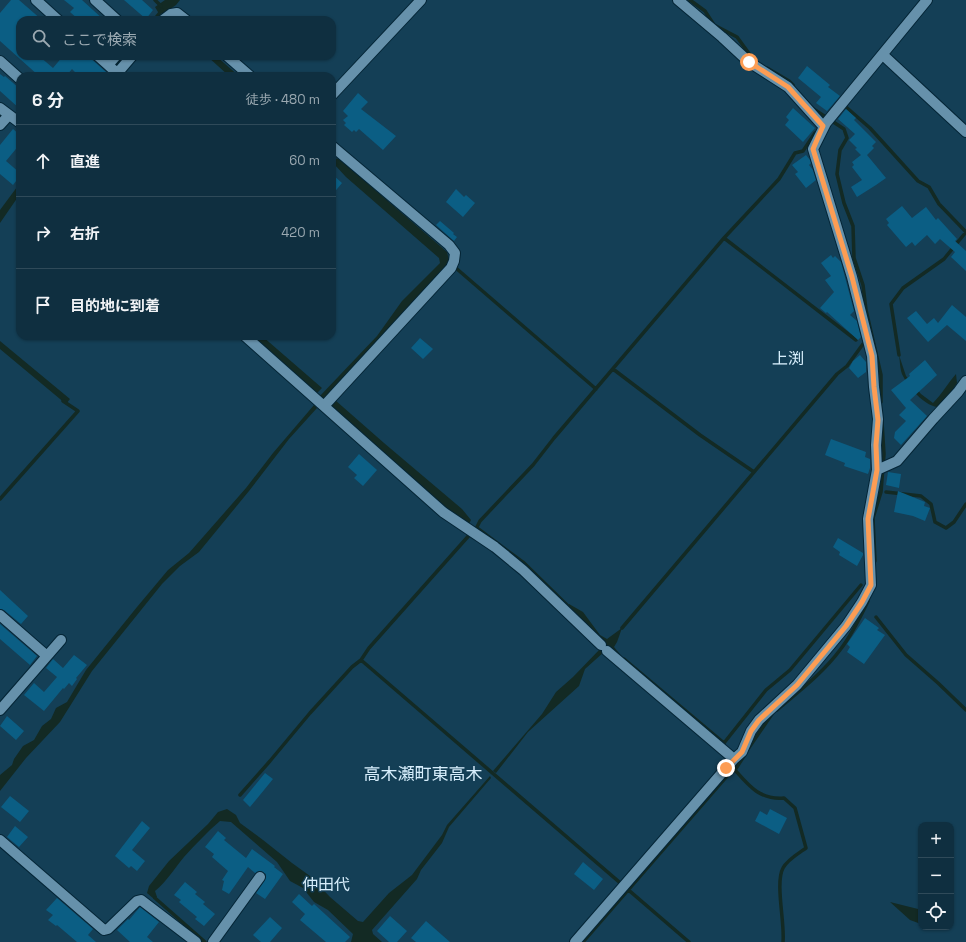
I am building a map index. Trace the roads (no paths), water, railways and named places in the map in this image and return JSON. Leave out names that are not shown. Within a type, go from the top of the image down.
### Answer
[{"type":"street","points":[[36,0],[54,16]]},
{"type":"street","points":[[94,0],[112,16]]},
{"type":"street","points":[[336,91],[421,0]]},
{"type":"street","points":[[678,0],[749,62],[788,87],[827,121]]},
{"type":"street","points":[[575,942],[734,759],[742,752],[751,731],[759,720],[797,685],[846,626],[871,585],[868,519],[877,470],[876,445],[878,420],[872,356],[852,277],[813,149],[827,121],[927,0]]},
{"type":"street","points":[[171,16],[178,13],[181,16]]},
{"type":"street","points":[[883,55],[966,132]]},
{"type":"street","points":[[102,60],[114,72]]},
{"type":"street","points":[[108,65],[112,60]]},
{"type":"street","points":[[118,72],[128,60]]},
{"type":"street","points":[[232,60],[245,72]]},
{"type":"street","points":[[0,61],[16,75]]},
{"type":"street","points":[[0,108],[16,120]]},
{"type":"street","points":[[0,125],[9,115]]},
{"type":"street","points":[[321,403],[452,265],[455,252],[336,149]]},
{"type":"street","points":[[250,340],[443,512],[495,546],[523,570],[604,648],[734,759]]},
{"type":"street","points":[[877,470],[897,461],[962,386]]},
{"type":"street","points":[[0,616],[47,656]]},
{"type":"street","points":[[0,710],[61,640]]},
{"type":"street","points":[[0,840],[104,930],[108,929],[136,901],[141,900],[196,942]]},
{"type":"street","points":[[213,942],[260,877]]},
{"type":"waterway","points":[[155,0],[161,6]]},
{"type":"waterway","points":[[690,0],[705,11],[714,25],[737,37],[753,59]]},
{"type":"waterway","points":[[157,16],[162,10]]},
{"type":"waterway","points":[[111,72],[121,60]]},
{"type":"waterway","points":[[767,68],[793,85]]},
{"type":"waterway","points":[[846,107],[870,128],[918,181],[929,187],[939,204],[966,232]]},
{"type":"waterway","points":[[812,108],[844,129],[847,138],[840,150],[837,174],[844,203],[853,226],[854,258],[863,285],[866,310],[881,375],[881,402]]},
{"type":"waterway","points":[[477,527],[480,521],[533,465],[554,438],[724,238],[779,179],[795,153],[803,151],[815,133]]},
{"type":"waterway","points":[[899,355],[891,304],[903,288],[944,259],[966,232]]},
{"type":"waterway","points":[[724,238],[856,340]]},
{"type":"waterway","points":[[447,262],[596,389]]},
{"type":"waterway","points":[[622,628],[837,374],[847,366],[863,344]]},
{"type":"waterway","points":[[613,369],[700,435],[754,472]]},
{"type":"waterway","points":[[0,499],[78,411],[63,401]]},
{"type":"waterway","points":[[875,561],[873,518],[881,492],[884,454],[882,422]]},
{"type":"waterway","points":[[886,492],[921,496],[931,504],[935,522],[946,528],[954,522],[966,504]]},
{"type":"waterway","points":[[477,528],[524,563],[569,607]]},
{"type":"waterway","points":[[240,795],[310,713],[352,667],[361,660],[369,648],[472,532]]},
{"type":"waterway","points":[[624,659],[724,743],[766,690],[790,670],[861,585]]},
{"type":"waterway","points":[[777,710],[826,667],[852,633],[868,601]]},
{"type":"waterway","points":[[876,617],[906,655],[966,710]]},
{"type":"waterway","points":[[361,660],[689,942]]},
{"type":"waterway","points":[[748,749],[772,714]]},
{"type":"waterway","points":[[744,756],[735,770],[756,791],[768,797],[784,798],[795,808],[806,848],[787,862],[781,875],[780,893],[783,942]]},
{"type":"waterway","points":[[583,942],[727,776]]},
{"type":"waterway","points":[[155,898],[205,942]]},
{"type":"district","name":"上渕","points":[[788,358]]},
{"type":"district","name":"高木瀬町東高木","points":[[423,774]]},
{"type":"district","name":"仲田代","points":[[326,884]]}]
